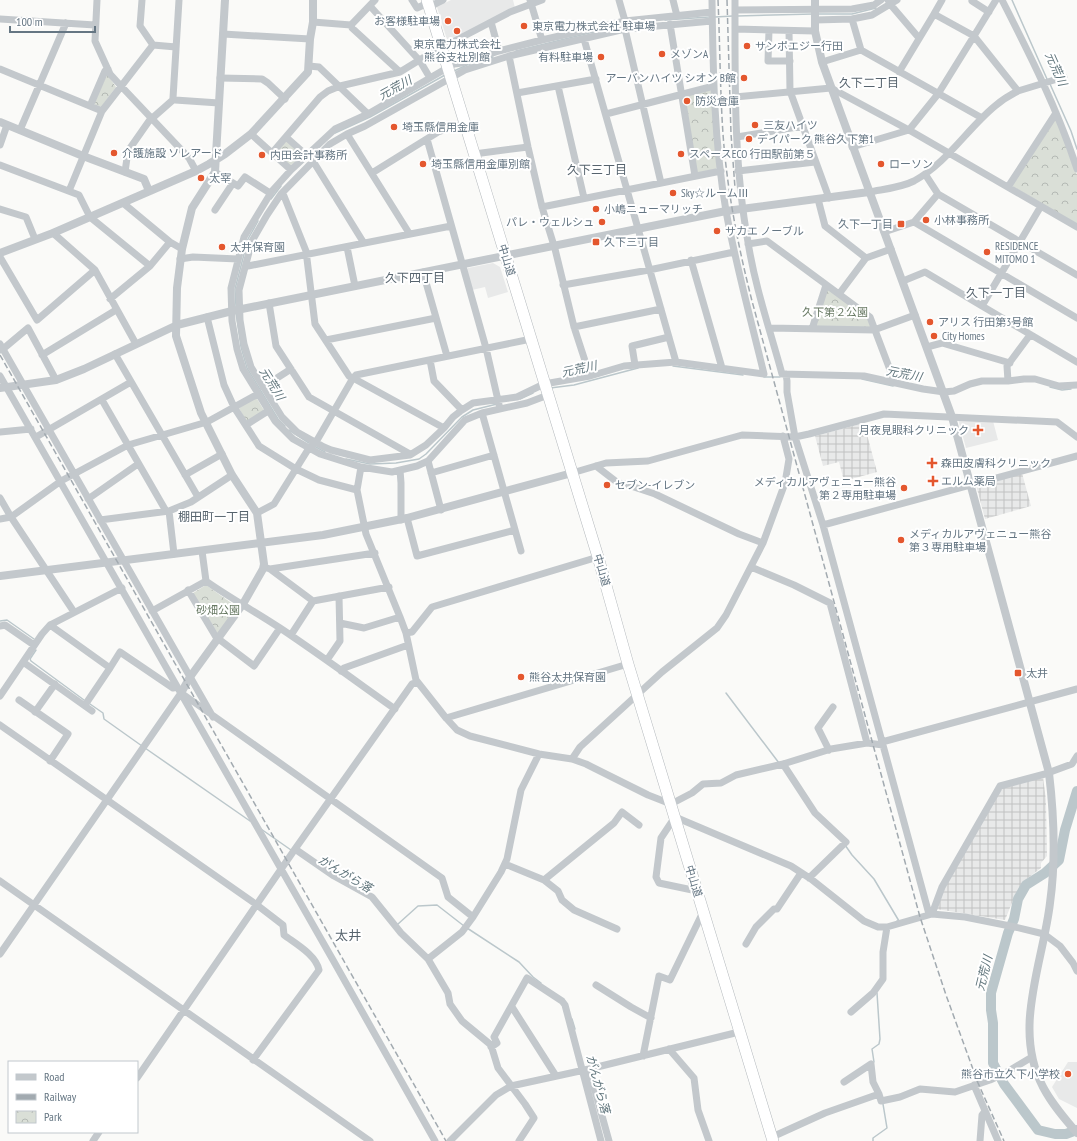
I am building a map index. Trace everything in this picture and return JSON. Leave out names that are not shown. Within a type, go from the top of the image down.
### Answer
[{"type":"highway","name":"中山道","points":[[428,3],[598,557],[628,664],[772,1139]]},
{"type":"street","points":[[97,0],[95,41],[110,74],[189,158],[196,171]]},
{"type":"street","points":[[142,0],[140,26],[153,45]]},
{"type":"street","points":[[125,172],[128,152],[152,119],[174,98],[179,0]]},
{"type":"street","points":[[225,0],[215,172],[192,208],[182,249],[177,288],[176,336],[201,413],[207,422],[232,475],[257,513],[261,543],[267,568],[313,601]]},
{"type":"street","points":[[0,253],[53,233],[196,171],[216,160],[251,134],[307,75],[309,70],[310,39],[313,22],[313,0]]},
{"type":"street","points":[[412,0],[417,8],[428,3],[443,0]]},
{"type":"street","points":[[272,153],[320,97],[328,91],[340,86],[400,72],[426,56],[530,2],[542,0]]},
{"type":"street","points":[[619,0],[661,183]]},
{"type":"street","points":[[672,0],[677,16]]},
{"type":"street","points":[[712,0],[716,129],[726,212],[734,252],[764,374],[676,362],[624,366],[517,397],[473,403],[453,417],[426,446],[410,454],[370,460],[331,450],[297,432],[290,426],[282,417],[251,366],[244,344],[240,320],[231,288],[244,236],[270,193],[291,170],[330,144],[365,126],[449,73],[454,64],[542,40],[624,21],[712,12]]},
{"type":"street","points":[[735,0],[738,172],[742,209],[759,295],[770,328],[782,374],[786,377],[864,376],[944,392],[982,381],[1035,379],[1060,386],[1077,385]]},
{"type":"street","points":[[815,0],[815,31],[822,62],[952,417],[1049,773],[1052,800],[1054,859],[1053,877],[1050,904],[1030,1018],[1029,1038],[1032,1057],[1042,1086],[1050,1100],[1075,1130]]},
{"type":"street","points":[[735,10],[852,9],[874,5],[881,0]]},
{"type":"street","points":[[815,20],[852,19],[872,15],[889,2],[897,0]]},
{"type":"street","points":[[899,72],[942,0]]},
{"type":"street","points":[[973,0],[972,1],[989,12]]},
{"type":"street","points":[[852,147],[909,130],[938,94],[996,0]]},
{"type":"street","points":[[1002,0],[1045,83],[1067,138],[1077,169]]},
{"type":"street","points":[[530,2],[542,40]]},
{"type":"street","points":[[889,2],[919,38]]},
{"type":"street","points":[[352,25],[373,3],[420,61],[430,78]]},
{"type":"street","points":[[934,14],[974,36],[1018,91]]},
{"type":"street","points":[[0,19],[95,25]]},
{"type":"street","points":[[852,19],[861,50],[982,118]]},
{"type":"street","points":[[546,389],[527,403],[482,413],[465,420],[428,461],[417,466],[392,472],[361,467],[328,458],[293,439],[286,433],[268,411],[243,369],[237,349],[236,310],[239,290],[252,241],[281,194],[335,129],[368,114],[430,78],[465,70],[509,56],[625,29],[712,21]]},
{"type":"street","points":[[313,22],[352,25]]},
{"type":"street","points":[[491,22],[499,51]]},
{"type":"street","points":[[20,130],[66,23]]},
{"type":"street","points":[[670,24],[695,176]]},
{"type":"street","points":[[352,25],[352,28],[400,72]]},
{"type":"street","points":[[735,29],[815,31]]},
{"type":"street","points":[[769,30],[768,61],[790,62]]},
{"type":"street","points":[[789,30],[790,91],[829,198]]},
{"type":"street","points":[[223,34],[310,39]]},
{"type":"street","points":[[584,39],[676,362]]},
{"type":"street","points":[[153,45],[176,47]]},
{"type":"street","points":[[69,191],[102,111],[153,45]]},
{"type":"street","points":[[822,62],[861,50]]},
{"type":"street","points":[[509,56],[542,207],[554,246],[574,327],[590,376]]},
{"type":"street","points":[[309,66],[319,67],[368,114]]},
{"type":"street","points":[[0,69],[102,111]]},
{"type":"street","points":[[90,106],[105,71],[108,69]]},
{"type":"street","points":[[4,387],[56,380],[84,370],[177,325],[236,310],[742,209],[829,198],[904,185],[925,174],[1000,102],[1018,91],[1064,77]]},
{"type":"street","points":[[220,78],[262,79],[285,99]]},
{"type":"street","points":[[517,93],[596,79]]},
{"type":"street","points":[[558,86],[584,198]]},
{"type":"street","points":[[606,114],[714,86]]},
{"type":"street","points":[[736,97],[831,88],[949,152],[1077,227]]},
{"type":"street","points":[[174,98],[175,100],[219,103]]},
{"type":"street","points":[[1008,187],[1056,113]]},
{"type":"street","points":[[0,145],[3,123],[144,179],[149,191]]},
{"type":"street","points":[[372,173],[438,132],[465,123]]},
{"type":"street","points":[[737,137],[802,126]]},
{"type":"street","points":[[251,134],[291,170]]},
{"type":"street","points":[[347,134],[409,233]]},
{"type":"street","points":[[286,137],[310,158],[363,243]]},
{"type":"street","points":[[427,139],[486,348],[500,409]]},
{"type":"street","points":[[474,154],[528,147]]},
{"type":"street","points":[[738,172],[815,162]]},
{"type":"street","points":[[0,165],[79,195],[90,217],[150,266]]},
{"type":"street","points":[[542,207],[721,170]]},
{"type":"street","points":[[215,172],[238,186],[245,177],[270,193]]},
{"type":"street","points":[[925,174],[938,194],[1077,276]]},
{"type":"street","points":[[215,210],[234,183]]},
{"type":"street","points":[[281,194],[284,196],[307,254],[315,324],[349,376],[444,428]]},
{"type":"street","points":[[884,232],[914,222],[938,194]]},
{"type":"street","points":[[818,199],[825,226],[866,258]]},
{"type":"street","points":[[123,203],[170,242],[182,249]]},
{"type":"street","points":[[982,306],[1041,206]]},
{"type":"street","points":[[0,208],[26,217],[35,239]]},
{"type":"street","points":[[914,222],[1077,318]]},
{"type":"street","points":[[246,265],[248,266],[347,247],[409,233],[451,226]]},
{"type":"street","points":[[53,233],[95,270],[136,344]]},
{"type":"street","points":[[748,244],[767,241],[870,317],[895,383]]},
{"type":"street","points":[[110,299],[150,266],[170,242]]},
{"type":"street","points":[[347,247],[355,286]]},
{"type":"street","points":[[839,294],[866,258],[890,249]]},
{"type":"street","points":[[563,285],[649,270],[734,252]]},
{"type":"street","points":[[0,257],[37,320]]},
{"type":"street","points":[[180,258],[193,257],[238,260]]},
{"type":"street","points":[[691,260],[722,368]]},
{"type":"street","points":[[95,270],[28,328],[1,348],[213,717]]},
{"type":"street","points":[[423,272],[447,356]]},
{"type":"street","points":[[902,281],[925,272],[1077,362]]},
{"type":"street","points":[[812,329],[826,285]]},
{"type":"street","points":[[269,303],[276,346],[309,397],[333,412],[410,454]]},
{"type":"street","points":[[574,327],[661,309]]},
{"type":"street","points":[[42,354],[116,310]]},
{"type":"street","points":[[770,328],[874,330],[915,315]]},
{"type":"street","points":[[207,317],[224,385],[234,407],[259,446],[296,469],[328,484],[357,490]]},
{"type":"street","points":[[326,340],[436,318]]},
{"type":"street","points":[[28,328],[56,380]]},
{"type":"street","points":[[1008,381],[1007,366],[1030,335]]},
{"type":"street","points":[[635,365],[632,346],[669,336]]},
{"type":"street","points":[[257,513],[274,504],[309,448],[316,442],[356,375],[530,339]]},
{"type":"street","points":[[927,347],[942,343],[1010,363]]},
{"type":"street","points":[[115,354],[198,497]]},
{"type":"street","points":[[430,360],[434,381],[462,410]]},
{"type":"street","points":[[264,387],[291,369]]},
{"type":"street","points":[[0,376],[4,387],[31,428],[108,562],[434,1141]]},
{"type":"street","points":[[786,377],[786,392],[795,437],[823,525],[882,743],[931,914]]},
{"type":"street","points":[[36,437],[131,382]]},
{"type":"street","points":[[0,519],[11,517],[61,480],[128,444],[207,422],[258,394]]},
{"type":"street","points":[[102,400],[138,464],[167,511],[174,554]]},
{"type":"street","points":[[246,425],[268,411]]},
{"type":"street","points":[[482,413],[521,551]]},
{"type":"street","points":[[0,576],[323,535],[441,510],[606,463],[648,461],[742,434],[795,437],[884,414],[1057,422],[1077,437]]},
{"type":"street","points":[[0,432],[31,428]]},
{"type":"street","points":[[572,759],[580,747],[662,672],[717,628],[726,616],[763,544],[785,483],[789,458],[783,436]]},
{"type":"street","points":[[185,475],[222,454]]},
{"type":"street","points":[[431,473],[494,455]]},
{"type":"street","points":[[823,525],[1077,456]]},
{"type":"street","points":[[428,461],[441,510]]},
{"type":"street","points":[[88,499],[138,464]]},
{"type":"street","points":[[596,466],[618,483],[655,494],[763,544]]},
{"type":"street","points":[[361,467],[357,490],[366,534],[389,587],[406,633],[417,682],[457,730],[470,736],[539,754],[572,759],[586,764],[648,795],[671,804],[692,793],[703,784],[720,783],[736,775],[783,764],[829,750],[866,743],[882,743],[1077,689]]},
{"type":"street","points":[[400,470],[404,519],[417,556],[515,530]]},
{"type":"street","points":[[100,520],[167,511],[198,497],[232,475]]},
{"type":"street","points":[[0,498],[74,612]]},
{"type":"street","points":[[202,551],[206,580],[225,595],[243,604],[327,660],[395,709]]},
{"type":"street","points":[[0,954],[106,800],[179,690],[218,640],[267,568],[375,553]]},
{"type":"street","points":[[406,633],[412,632],[432,607],[598,557]]},
{"type":"street","points":[[751,567],[794,585],[830,603],[866,743]]},
{"type":"street","points":[[152,611],[206,580]]},
{"type":"street","points":[[290,635],[313,601],[389,587]]},
{"type":"street","points":[[1,693],[34,645],[50,625],[122,588]]},
{"type":"street","points":[[188,590],[218,640],[254,666],[280,628]]},
{"type":"street","points":[[327,660],[340,641],[339,596]]},
{"type":"street","points":[[340,623],[364,628],[400,617]]},
{"type":"street","points":[[0,626],[5,625],[34,645]]},
{"type":"street","points":[[50,625],[110,668]]},
{"type":"street","points":[[342,671],[344,668],[408,645]]},
{"type":"street","points":[[85,705],[120,652],[173,688],[179,690],[213,717],[442,878],[448,897],[473,917]]},
{"type":"street","points":[[23,662],[92,711]]},
{"type":"street","points":[[446,718],[628,664]]},
{"type":"street","points":[[138,1077],[412,684],[417,682]]},
{"type":"street","points":[[35,712],[55,684]]},
{"type":"street","points":[[19,700],[68,734],[50,761]]},
{"type":"street","points":[[829,750],[818,728],[832,707]]},
{"type":"street","points":[[0,725],[257,905],[283,925],[284,935],[310,955],[318,966],[318,970],[253,1060]]},
{"type":"street","points":[[428,959],[462,932],[495,884],[505,864],[521,790],[539,754]]},
{"type":"street","points":[[931,914],[942,887],[1000,786],[1049,773],[1072,764],[1077,756]]},
{"type":"street","points":[[783,764],[815,812],[846,842],[809,878]]},
{"type":"street","points":[[544,880],[614,823],[622,812],[639,825]]},
{"type":"street","points":[[697,891],[659,884],[656,877],[661,838],[675,817],[791,866],[809,878],[864,921],[878,927],[887,927],[931,914],[966,917],[1044,934],[1060,946],[1077,971]]},
{"type":"street","points":[[296,849],[334,876],[372,897],[402,934],[428,959],[448,992],[450,1004],[462,1021],[491,1045],[498,1068],[526,1104],[534,1118],[519,1141]]},
{"type":"street","points":[[505,864],[544,880],[558,891],[562,900],[574,910],[617,929]]},
{"type":"street","points":[[746,944],[756,927],[774,909],[777,909],[801,873]]},
{"type":"street","points":[[0,881],[370,1141]]},
{"type":"street","points":[[644,1056],[659,976],[670,980],[703,912]]},
{"type":"street","points":[[851,1012],[873,993],[883,979],[883,952],[887,927]]},
{"type":"street","points":[[491,1047],[497,1043],[494,1037],[527,978],[562,1001],[565,1005],[609,1141]]},
{"type":"street","points":[[596,985],[651,1018]]},
{"type":"street","points":[[512,1007],[556,1076]]},
{"type":"street","points":[[450,1141],[496,1095],[511,1086],[586,1070],[739,1032]]},
{"type":"street","points":[[669,1049],[694,1078],[698,1110],[709,1141]]},
{"type":"street","points":[[844,1082],[871,1064],[873,1082],[881,1102],[900,1097],[920,1089],[955,1092],[1008,1072],[1032,1057]]},
{"type":"street","points":[[586,1070],[601,1141]]},
{"type":"street","points":[[974,1085],[998,1141]]},
{"type":"street","points":[[772,1139],[825,1113],[879,1094]]},
{"type":"street","points":[[980,1141],[982,1115],[985,1112]]},
{"type":"street","points":[[92,1141],[98,1133]]},
{"type":"shaded area","name":"東京電力株式会社 熊谷支社別館","points":[[451,0],[513,0],[515,8],[448,43],[437,7]]},
{"type":"shaded area","points":[[493,263],[500,267],[508,292],[488,298],[485,287],[472,290],[466,270],[468,268]]},
{"type":"shaded area","name":"月夜見眼科クリニック","points":[[958,419],[993,421],[998,440],[966,448]]},
{"type":"shaded area","points":[[864,423],[877,472],[844,481],[839,462],[823,466],[815,436]]},
{"type":"shaded area","points":[[1022,473],[1031,506],[985,519],[976,485]]},
{"type":"shaded area","points":[[1043,777],[1046,800],[1047,856],[1041,863],[1041,868],[1028,878],[1016,893],[1005,920],[936,909],[944,888],[1001,788]]},
{"type":"shaded area","name":"熊谷市立久下小学校","points":[[1068,1062],[1077,1062],[1077,1108],[1059,1099],[1052,1087]]},
{"type":"green space","points":[[107,74],[116,87],[100,107],[94,104]]},
{"type":"green space","points":[[709,90],[711,91],[718,166],[716,169],[696,173],[684,96]]},
{"type":"green space","points":[[1056,118],[1077,175],[1077,224],[1012,186]]},
{"type":"green space","points":[[286,139],[304,155],[290,166],[275,152]]},
{"type":"green space","name":"久下第２公園","points":[[827,288],[868,319],[871,328],[815,326]]},
{"type":"green space","points":[[256,397],[265,412],[247,423],[239,408]]},
{"type":"green space","name":"砂畑公園","points":[[206,585],[237,607],[218,634],[193,593]]},
{"type":"waterway","name":"元荒川","points":[[1012,0],[1047,79]]},
{"type":"waterway","name":"元荒川","points":[[819,14],[852,14],[876,8]]},
{"type":"waterway","name":"元荒川","points":[[737,16],[813,14]]},
{"type":"waterway","name":"元荒川","points":[[715,17],[733,16]]},
{"type":"waterway","name":"元荒川","points":[[665,20],[709,17]]},
{"type":"waterway","name":"元荒川","points":[[516,51],[622,25]]},
{"type":"waterway","name":"元荒川","points":[[454,71],[467,65],[493,57]]},
{"type":"waterway","name":"元荒川","points":[[335,133],[370,117],[445,75]]},
{"type":"waterway","name":"元荒川","points":[[1050,84],[1071,131],[1077,149]]},
{"type":"waterway","name":"元荒川","points":[[271,199],[281,186]]},
{"type":"waterway","name":"元荒川","points":[[236,307],[235,289],[248,239],[258,221]]},
{"type":"waterway","name":"元荒川","points":[[236,313],[241,347],[247,368],[278,419],[285,426]]},
{"type":"waterway","name":"元荒川","points":[[673,366],[743,375]]},
{"type":"waterway","name":"元荒川","points":[[550,388],[574,385],[638,368]]},
{"type":"waterway","name":"元荒川","points":[[764,377],[780,377]]},
{"type":"waterway","name":"元荒川","points":[[862,379],[893,386]]},
{"type":"waterway","name":"元荒川","points":[[1050,387],[1062,390],[1071,389]]},
{"type":"waterway","name":"元荒川","points":[[520,399],[533,393]]},
{"type":"waterway","name":"元荒川","points":[[346,459],[370,464],[396,463],[419,459],[426,454],[462,417],[473,410],[497,404]]},
{"type":"waterway","name":"元荒川","points":[[289,430],[309,443]]},
{"type":"waterway","name":"元荒川","points":[[314,446],[325,452]]},
{"type":"waterway","name":"がんがら落","points":[[0,621],[7,620],[34,639]]},
{"type":"waterway","name":"がんがら落","points":[[36,650],[30,659],[31,661],[84,700]]},
{"type":"waterway","points":[[726,693],[779,763]]},
{"type":"waterway","name":"がんがら落","points":[[90,704],[103,713],[104,719],[142,746]]},
{"type":"waterway","name":"がんがら落","points":[[145,748],[250,821]]},
{"type":"waterway","name":"元荒川","points":[[1077,791],[1065,830],[1059,860],[1045,873],[1026,885],[1018,899],[1014,919],[1008,933],[991,993],[993,1063],[1004,1084],[1038,1130],[1055,1134],[1066,1134],[1077,1130]]},
{"type":"waterway","name":"がんがら落","points":[[261,829],[291,850]]},
{"type":"waterway","points":[[845,845],[874,879],[899,921],[897,921]]},
{"type":"waterway","name":"がんがら落","points":[[398,924],[418,906],[437,905],[464,926]]},
{"type":"waterway","name":"がんがら落","points":[[467,928],[519,962],[541,983]]},
{"type":"waterway","points":[[874,1062],[872,1049],[879,1044],[880,1039],[877,993]]},
{"type":"waterway","name":"がんがら落","points":[[572,1019],[575,1029]]},
{"type":"waterway","points":[[873,1141],[873,1138],[887,1128],[883,1104]]},
{"type":"railway","points":[[718,0],[721,100],[727,176],[742,260],[752,301],[920,917],[978,1083],[1004,1141]]},
{"type":"railway","points":[[727,0],[731,134],[735,188]]},
{"type":"railway","points":[[0,355],[446,1141]]},
{"type":"place","name":"お客様駐車場","points":[[448,21]]},
{"type":"place","name":"東京電力株式会社 駐車場","points":[[524,26]]},
{"type":"place","name":"東京電力株式会社 熊谷支社別館","points":[[457,31]]},
{"type":"place","name":"サンポエジー行田","points":[[747,46]]},
{"type":"place","name":"メゾンA","points":[[662,54]]},
{"type":"place","name":"有料駐車場","points":[[601,57]]},
{"type":"place","name":"アーバンハイツ シオン B館","points":[[744,78]]},
{"type":"place","name":"防災倉庫","points":[[687,101]]},
{"type":"place","name":"三友ハイツ","points":[[755,125]]},
{"type":"place","name":"埼玉縣信用金庫","points":[[394,127]]},
{"type":"place","name":"デイパーク 熊谷久下第1","points":[[749,139]]},
{"type":"place","name":"介護施設 ソレアード","points":[[114,153]]},
{"type":"place","name":"スペースECO 行田駅前第５","points":[[681,154]]},
{"type":"place","name":"内田会計事務所","points":[[262,155]]},
{"type":"place","name":"埼玉縣信用金庫別館","points":[[423,164]]},
{"type":"place","name":"ローソン","points":[[881,164]]},
{"type":"place","name":"太宰","points":[[201,178]]},
{"type":"place","name":"Sky☆ルームⅢ","points":[[673,193]]},
{"type":"place","name":"小嶋ニューマリッチ","points":[[596,209]]},
{"type":"place","name":"小林事務所","points":[[926,220]]},
{"type":"place","name":"パレ・ウェルシュ","points":[[602,222]]},
{"type":"place","name":"久下一丁目","points":[[901,224]]},
{"type":"place","name":"サカエ ノーブル","points":[[717,231]]},
{"type":"place","name":"久下三丁目","points":[[596,242]]},
{"type":"place","name":"太井保育園","points":[[222,247]]},
{"type":"place","name":"RESIDENCE MITOMO 1","points":[[987,252]]},
{"type":"place","name":"アリス 行田第3号館","points":[[930,322]]},
{"type":"place","name":"City Homes","points":[[934,336]]},
{"type":"place","name":"月夜見眼科クリニック","points":[[978,430]]},
{"type":"place","name":"森田皮膚科クリニック","points":[[932,463]]},
{"type":"place","name":"エルム薬局","points":[[933,481]]},
{"type":"place","name":"セブン-イレブン","points":[[607,485]]},
{"type":"place","name":"メディカルアヴェニュー熊谷 第２専用駐車場","points":[[904,488]]},
{"type":"place","name":"メディカルアヴェニュー熊谷 第３専用駐車場","points":[[901,540]]},
{"type":"place","name":"太井","points":[[1018,673]]},
{"type":"place","name":"熊谷太井保育園","points":[[521,677]]},
{"type":"place","name":"熊谷市立久下小学校","points":[[1068,1074]]},
{"type":"district","name":"久下二丁目","points":[[869,83]]},
{"type":"district","name":"久下三丁目","points":[[597,170]]},
{"type":"district","name":"久下四丁目","points":[[415,278]]},
{"type":"district","name":"久下一丁目","points":[[996,293]]},
{"type":"district","name":"棚田町一丁目","points":[[214,517]]},
{"type":"district","name":"太井","points":[[348,935]]}]
